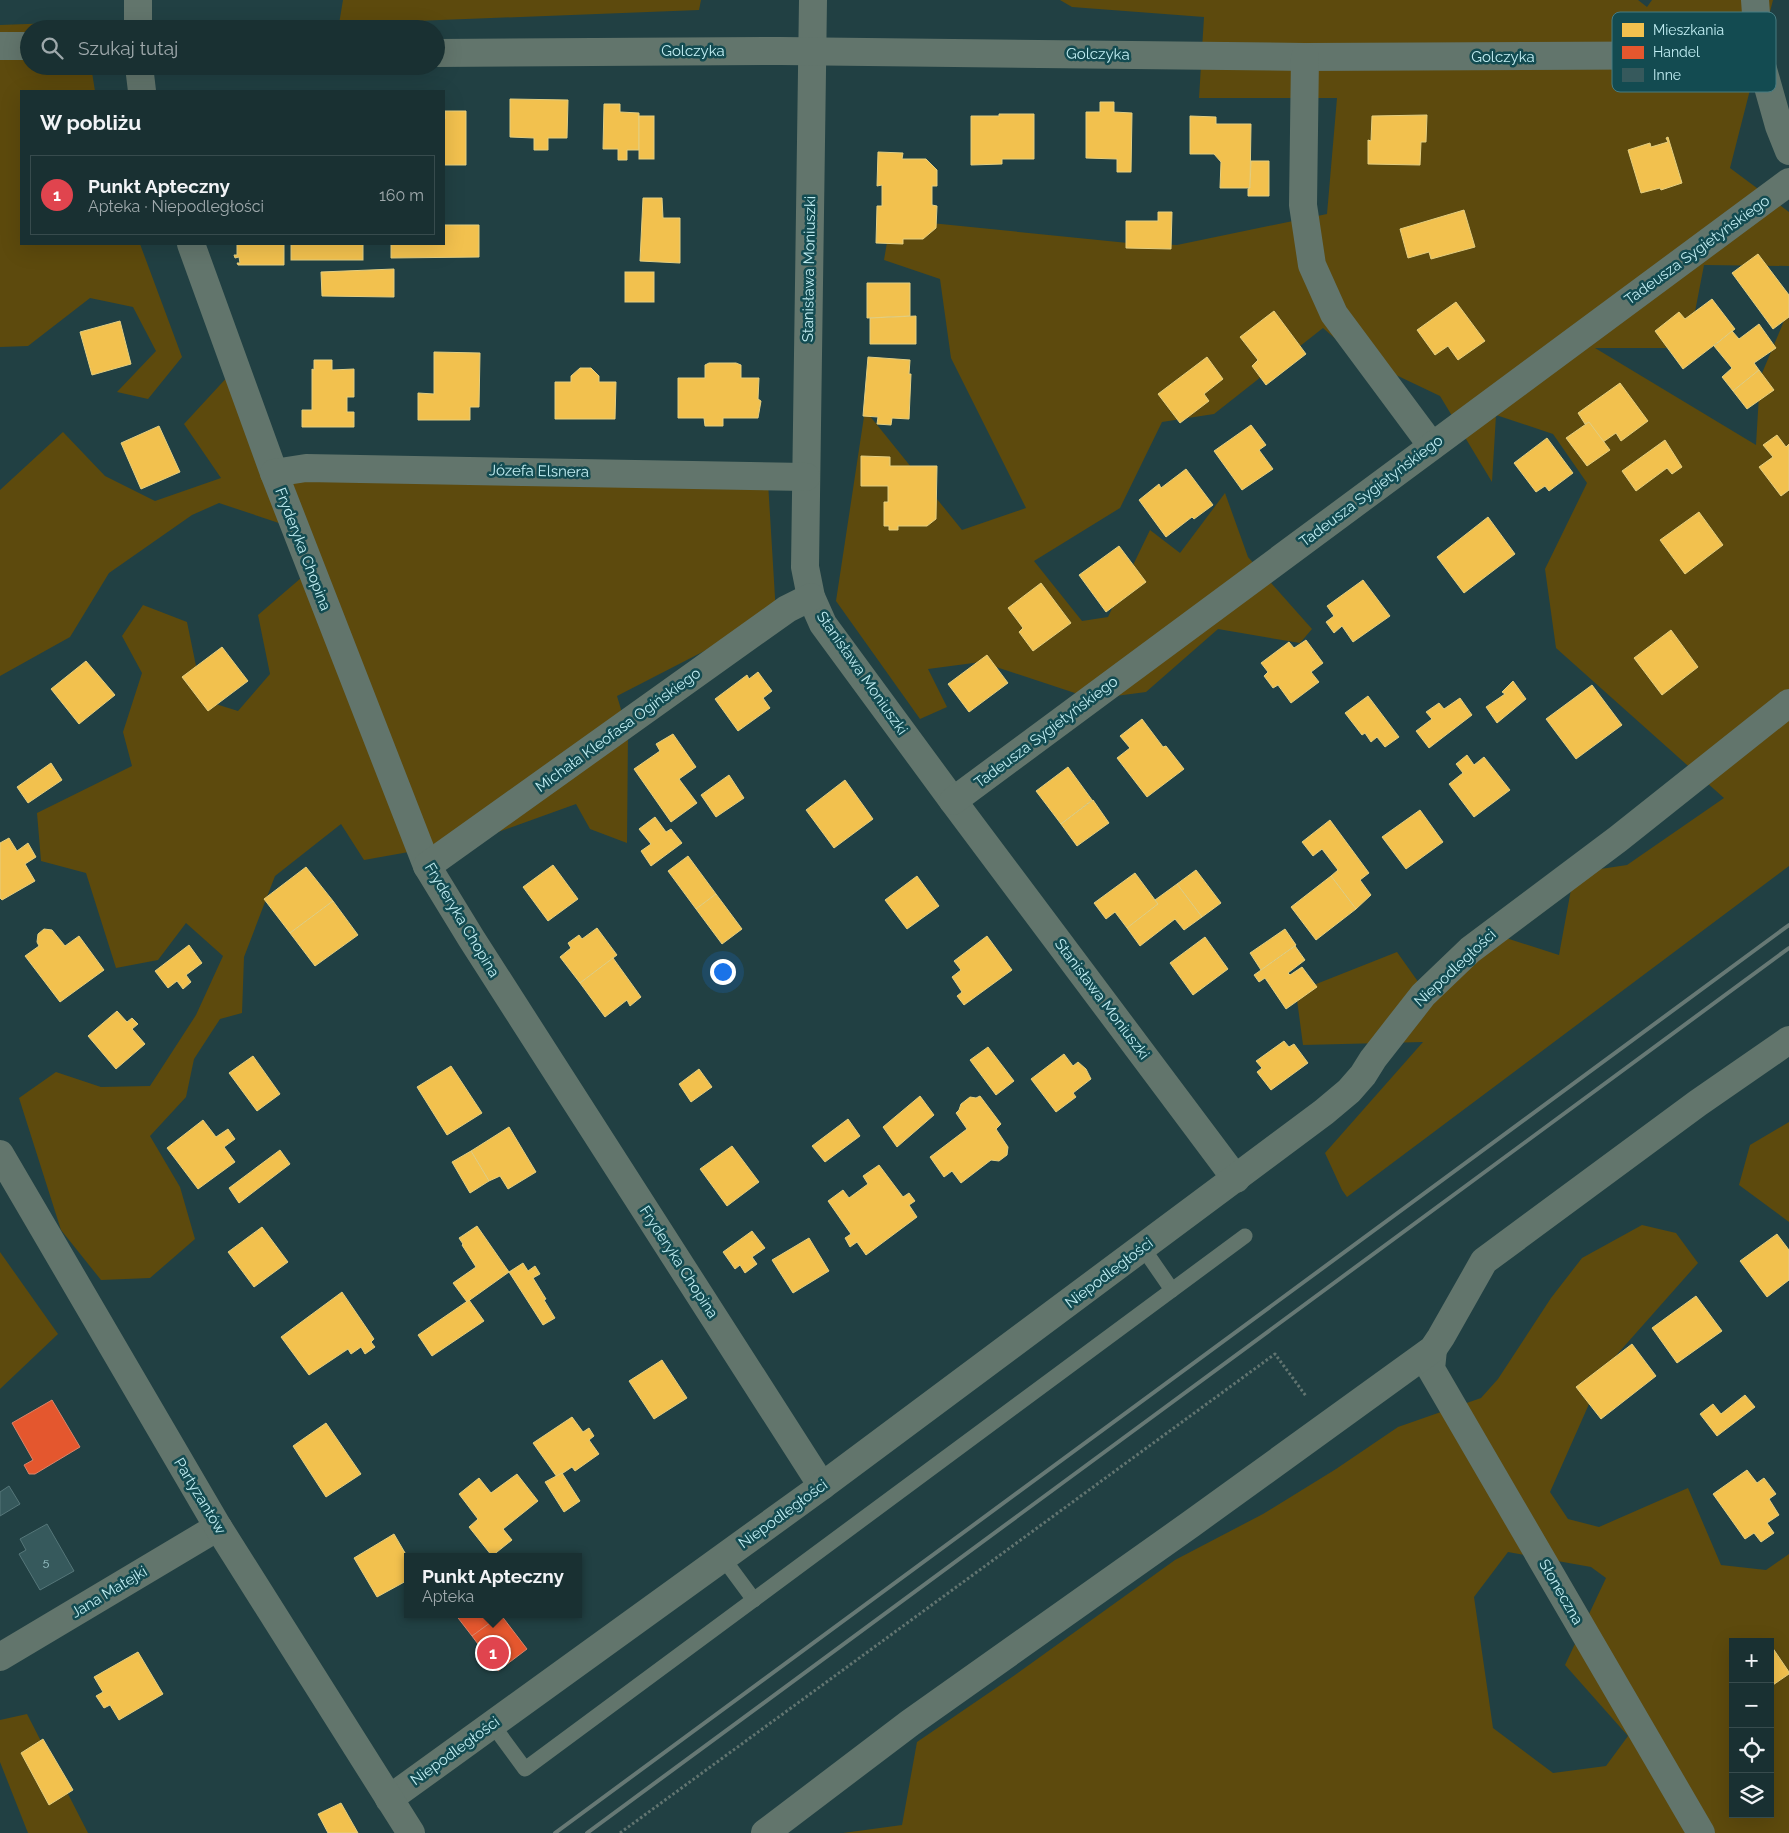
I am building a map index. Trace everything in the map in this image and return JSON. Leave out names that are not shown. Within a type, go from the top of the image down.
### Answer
[{"type":"street","points":[[138,0],[138,20]]},
{"type":"street","name":"Stanisława Moniuszki","points":[[813,0],[805,567],[811,597],[824,624],[953,801],[1236,1179]]},
{"type":"street","points":[[0,46],[20,46]]},
{"type":"street","name":"Golczyka","points":[[445,53],[812,51],[1305,57],[1612,56]]},
{"type":"street","points":[[1305,57],[1303,205],[1312,265],[1334,314],[1432,446]]},
{"type":"street","points":[[140,75],[142,90]]},
{"type":"street","points":[[1769,92],[1779,126],[1789,151]]},
{"type":"street","name":"Tadeusza Sygietyńskiego","points":[[953,801],[1789,182]]},
{"type":"street","name":"Fryderyka Chopina","points":[[191,245],[274,473],[427,866],[822,1486]]},
{"type":"street","name":"Józefa Elsnera","points":[[274,473],[306,468],[806,477]]},
{"type":"street","name":"Michała Kleofasa Ogińskiego","points":[[427,866],[787,609],[811,597]]},
{"type":"street","name":"Niepodległości","points":[[389,1800],[822,1486],[1324,1112],[1349,1091],[1363,1075],[1373,1058],[1423,995],[1470,950],[1618,839],[1789,703]]},
{"type":"street","points":[[765,1833],[910,1723],[1433,1349],[1484,1261],[1698,1103],[1789,1040]]},
{"type":"street","name":"Partyzantów","points":[[0,1154],[218,1527],[411,1833]]},
{"type":"street","name":"Słoneczna","points":[[1433,1349],[1431,1369],[1702,1833]]},
{"type":"street","name":"Jana Matejki","points":[[0,1657],[218,1527]]},
{"type":"lane","points":[[492,1724],[525,1768],[1245,1236]]},
{"type":"lane","points":[[1143,1248],[1172,1290]]},
{"type":"lane","points":[[723,1558],[754,1600]]},
{"type":"path","points":[[620,1833],[1275,1354],[1306,1396]]},
{"type":"shaded area","points":[[343,0],[701,0],[699,10],[442,20],[340,20]]},
{"type":"shaded area","points":[[1060,0],[1638,0],[1647,7],[1652,0],[1773,0],[1770,12],[1612,12],[1612,92],[1749,92],[1730,168],[1789,212],[1789,266],[1704,265],[1688,348],[1595,348],[1756,445],[1760,378],[1789,309],[1789,866],[1347,1197],[1325,1153],[1423,1042],[1303,1045],[1296,992],[1397,952],[1431,1000],[1503,937],[1559,955],[1574,873],[1627,865],[1724,798],[1556,648],[1545,569],[1587,483],[1553,434],[1496,415],[1492,482],[1440,396],[1354,355],[1323,328],[1214,414],[1162,422],[1120,508],[1034,561],[1082,621],[1108,617],[1150,530],[1180,553],[1225,493],[1248,557],[1312,629],[1300,643],[1218,629],[1146,692],[1093,699],[981,662],[928,669],[947,707],[920,719],[836,601],[865,410],[962,530],[1026,508],[951,358],[940,279],[884,260],[891,219],[1128,243],[1177,245],[1327,214],[1337,98],[1199,98],[1204,17],[1072,7]]},
{"type":"shaded area","points":[[20,24],[20,75],[92,75],[95,90],[20,90],[20,245],[140,245],[182,357],[148,399],[117,392],[156,351],[133,307],[90,298],[28,346],[0,347],[0,25]]},
{"type":"shaded area","points":[[231,373],[286,469],[768,482],[776,614],[617,696],[628,733],[627,843],[590,829],[576,804],[476,840],[364,860],[341,824],[275,876],[244,957],[242,1013],[220,1019],[194,1059],[186,1097],[150,1136],[180,1187],[195,1239],[150,1278],[101,1280],[61,1230],[19,1098],[56,1072],[101,1087],[150,1086],[196,1015],[223,956],[186,923],[158,960],[116,968],[86,873],[41,861],[37,813],[132,766],[123,732],[142,673],[122,636],[143,605],[187,622],[203,700],[238,711],[270,674],[258,615],[308,572],[297,529],[219,503],[192,515],[109,573],[70,637],[0,676],[0,490],[63,432],[105,476],[155,501],[221,478],[184,424]]},
{"type":"shaded area","points":[[1789,1122],[1789,1222],[1739,1185],[1750,1145]]},
{"type":"shaded area","points":[[1642,1225],[1676,1233],[1698,1263],[1605,1368],[1550,1492],[1568,1519],[1599,1527],[1688,1488],[1721,1565],[1766,1570],[1789,1554],[1789,1833],[843,1833],[902,1825],[917,1742],[1015,1675],[1175,1560],[1263,1514],[1336,1469],[1398,1427],[1481,1398],[1498,1379],[1551,1298],[1582,1258]],"holes":[[[1508,1552],[1591,1567],[1606,1578],[1565,1665],[1628,1736],[1606,1766],[1553,1773],[1493,1728],[1474,1597]]]},
{"type":"shaded area","points":[[0,1252],[58,1334],[0,1389]]},
{"type":"shaded area","points":[[27,1714],[88,1833],[28,1833],[0,1762],[0,1720]]},
{"type":"building: Mieszkania","points":[[510,99],[568,100],[567,138],[548,138],[548,150],[534,150],[534,138],[510,137]]},
{"type":"building: Mieszkania","points":[[1100,102],[1114,102],[1114,112],[1132,113],[1131,172],[1117,172],[1117,159],[1086,158],[1086,112],[1100,112]]},
{"type":"building: Mieszkania","points":[[604,104],[620,104],[620,112],[639,113],[639,150],[627,150],[627,160],[618,160],[618,149],[603,149]]},
{"type":"building: Mieszkania","points":[[445,111],[466,111],[466,165],[445,165]]},
{"type":"building: Mieszkania","points":[[999,114],[1034,114],[1034,159],[1002,159],[1002,164],[971,165],[971,116],[999,116]]},
{"type":"building: Mieszkania","points":[[1427,115],[1426,142],[1421,142],[1420,165],[1368,164],[1368,140],[1371,141],[1372,116]]},
{"type":"building: Mieszkania","points":[[639,116],[654,116],[654,159],[639,159]]},
{"type":"building: Mieszkania","points":[[1190,116],[1216,117],[1216,124],[1251,124],[1250,188],[1220,188],[1221,162],[1214,154],[1190,154]]},
{"type":"building: Mieszkania","points":[[1668,137],[1682,183],[1661,190],[1660,188],[1641,193],[1628,150],[1650,143],[1651,147],[1668,142],[1666,138]]},
{"type":"building: Mieszkania","points":[[878,152],[903,153],[902,159],[926,159],[937,170],[937,186],[932,186],[932,205],[937,206],[936,228],[923,239],[903,239],[903,244],[876,243],[877,206],[882,206],[882,185],[877,186]]},
{"type":"building: Mieszkania","points":[[1251,161],[1269,161],[1269,196],[1248,196]]},
{"type":"building: Mieszkania","points":[[643,198],[662,198],[663,218],[680,218],[680,263],[640,261]]},
{"type":"building: Mieszkania","points":[[1464,210],[1475,247],[1431,259],[1429,252],[1408,258],[1400,229]]},
{"type":"building: Mieszkania","points":[[1158,212],[1172,212],[1171,249],[1126,248],[1126,221],[1158,221]]},
{"type":"building: Mieszkania","points":[[445,225],[479,225],[479,257],[391,258],[391,245],[445,245]]},
{"type":"building: Mieszkania","points":[[237,245],[284,245],[284,265],[238,265],[237,263],[240,263],[239,257],[235,258],[234,255],[237,255]]},
{"type":"building: Mieszkania","points":[[291,245],[363,245],[363,260],[291,260]]},
{"type":"building: Mieszkania","points":[[1758,254],[1789,295],[1789,317],[1773,329],[1732,273]]},
{"type":"building: Mieszkania","points":[[394,269],[394,297],[322,296],[321,272]]},
{"type":"building: Mieszkania","points":[[625,272],[654,272],[654,302],[625,302]]},
{"type":"building: Mieszkania","points":[[867,283],[910,283],[910,316],[867,318]]},
{"type":"building: Mieszkania","points":[[1712,299],[1735,329],[1683,369],[1655,331],[1679,312],[1685,319]]},
{"type":"building: Mieszkania","points":[[1456,302],[1485,341],[1458,360],[1448,346],[1435,355],[1417,330]]},
{"type":"building: Mieszkania","points":[[1274,311],[1306,354],[1266,385],[1252,366],[1258,360],[1240,337]]},
{"type":"building: Mieszkania","points":[[916,316],[916,344],[870,344],[870,318]]},
{"type":"building: Mieszkania","points":[[120,321],[131,364],[92,375],[80,332]]},
{"type":"building: Mieszkania","points":[[1759,324],[1776,348],[1754,363],[1759,370],[1733,391],[1722,377],[1732,368],[1714,346],[1732,331],[1739,339]]},
{"type":"building: Mieszkania","points":[[434,352],[480,353],[479,407],[470,407],[470,420],[418,420],[418,393],[434,394]]},
{"type":"building: Mieszkania","points":[[868,357],[910,360],[909,419],[892,418],[891,425],[877,424],[878,417],[863,416]]},
{"type":"building: Mieszkania","points":[[1207,357],[1223,379],[1204,394],[1209,401],[1180,423],[1158,394]]},
{"type":"building: Mieszkania","points":[[314,360],[332,360],[332,370],[354,369],[354,397],[347,397],[347,412],[354,412],[354,427],[302,427],[302,410],[312,410],[312,369],[314,370]]},
{"type":"building: Mieszkania","points":[[709,363],[736,363],[741,365],[741,378],[759,378],[758,399],[761,401],[758,418],[723,418],[723,426],[705,426],[704,418],[678,418],[678,378],[705,378],[705,365]]},
{"type":"building: Mieszkania","points":[[580,368],[591,368],[599,376],[599,382],[616,382],[615,419],[555,419],[555,382],[571,382],[571,376]]},
{"type":"building: Mieszkania","points":[[1759,370],[1774,390],[1747,409],[1733,391]]},
{"type":"building: Mieszkania","points":[[1620,383],[1648,421],[1621,441],[1616,433],[1603,442],[1589,422],[1585,424],[1578,413]]},
{"type":"building: Mieszkania","points":[[1589,422],[1610,450],[1587,466],[1566,438]]},
{"type":"building: Mieszkania","points":[[1251,425],[1266,445],[1259,450],[1273,469],[1242,490],[1214,451]]},
{"type":"building: Mieszkania","points":[[159,426],[180,472],[141,489],[121,443]]},
{"type":"building: Mieszkania","points":[[1777,435],[1786,447],[1789,444],[1789,490],[1781,496],[1759,467],[1773,457],[1763,445]]},
{"type":"building: Mieszkania","points":[[1547,438],[1573,473],[1549,491],[1545,486],[1536,492],[1514,463]]},
{"type":"building: Mieszkania","points":[[1665,440],[1682,467],[1672,474],[1667,468],[1636,491],[1622,471]]},
{"type":"building: Mieszkania","points":[[861,456],[890,457],[890,466],[937,466],[936,519],[927,526],[898,526],[898,530],[889,530],[889,526],[884,526],[884,502],[888,502],[888,486],[861,486]]},
{"type":"building: Mieszkania","points":[[1186,469],[1213,505],[1194,519],[1192,517],[1166,537],[1139,500],[1159,484],[1161,488]]},
{"type":"building: Mieszkania","points":[[1699,512],[1723,545],[1685,574],[1660,540]]},
{"type":"building: Mieszkania","points":[[1488,517],[1515,554],[1464,593],[1437,557]]},
{"type":"building: Mieszkania","points":[[1119,546],[1146,582],[1106,612],[1079,575]]},
{"type":"building: Mieszkania","points":[[1363,580],[1390,616],[1353,642],[1342,626],[1334,633],[1326,622],[1334,616],[1327,606]]},
{"type":"building: Mieszkania","points":[[1041,583],[1071,623],[1033,651],[1019,632],[1023,628],[1008,608]]},
{"type":"building: Mieszkania","points":[[1671,630],[1698,667],[1662,695],[1634,658]]},
{"type":"building: Mieszkania","points":[[1306,640],[1323,663],[1311,672],[1319,682],[1291,703],[1278,685],[1273,688],[1264,676],[1268,672],[1261,663],[1289,642],[1294,648]]},
{"type":"building: Mieszkania","points":[[222,647],[248,681],[208,711],[182,677]]},
{"type":"building: Mieszkania","points":[[987,655],[1008,683],[969,712],[948,684]]},
{"type":"building: Mieszkania","points":[[86,661],[115,695],[79,724],[51,689]]},
{"type":"building: Mieszkania","points":[[758,672],[772,691],[763,698],[770,708],[738,731],[715,699],[747,675],[749,679]]},
{"type":"building: Mieszkania","points":[[1513,681],[1526,699],[1497,723],[1486,707],[1505,694],[1502,692]]},
{"type":"building: Mieszkania","points":[[1592,685],[1622,725],[1576,759],[1546,719]]},
{"type":"building: Mieszkania","points":[[1368,696],[1399,737],[1385,747],[1377,737],[1371,742],[1365,733],[1362,735],[1345,713]]},
{"type":"building: Mieszkania","points":[[1460,698],[1472,715],[1429,748],[1416,731],[1432,719],[1426,712],[1439,703],[1444,709]]},
{"type":"building: Mieszkania","points":[[1142,719],[1163,747],[1166,746],[1184,769],[1147,797],[1117,758],[1130,748],[1120,736]]},
{"type":"building: Mieszkania","points":[[673,734],[696,767],[679,779],[697,803],[671,822],[634,769],[660,751],[656,744]]},
{"type":"building: Mieszkania","points":[[1467,755],[1474,765],[1484,757],[1510,790],[1474,817],[1449,784],[1463,773],[1456,764]]},
{"type":"building: Mieszkania","points":[[51,763],[62,780],[28,803],[17,787]]},
{"type":"building: Mieszkania","points":[[1068,767],[1092,800],[1061,824],[1036,791]]},
{"type":"building: Mieszkania","points":[[729,775],[744,798],[716,817],[701,795]]},
{"type":"building: Mieszkania","points":[[845,780],[873,819],[834,848],[806,810]]},
{"type":"building: Mieszkania","points":[[1093,800],[1109,823],[1077,846],[1061,824]]},
{"type":"building: Mieszkania","points":[[1420,810],[1443,842],[1406,869],[1382,837]]},
{"type":"building: Mieszkania","points":[[655,817],[666,832],[671,829],[682,843],[651,866],[641,851],[651,844],[639,829]]},
{"type":"building: Mieszkania","points":[[1330,820],[1369,873],[1360,880],[1371,895],[1356,909],[1331,876],[1338,870],[1322,849],[1313,856],[1302,842]]},
{"type":"building: Mieszkania","points":[[9,838],[17,851],[28,843],[36,857],[25,864],[35,881],[2,900],[0,898],[0,843]]},
{"type":"building: Mieszkania","points":[[688,856],[716,894],[696,909],[668,871]]},
{"type":"building: Mieszkania","points":[[553,865],[578,899],[548,921],[523,887]]},
{"type":"building: Mieszkania","points":[[306,867],[333,901],[290,933],[264,899]]},
{"type":"building: Mieszkania","points":[[1196,870],[1221,903],[1202,917],[1177,884]]},
{"type":"building: Mieszkania","points":[[1135,873],[1158,904],[1127,928],[1115,912],[1106,919],[1094,903]]},
{"type":"building: Mieszkania","points":[[917,876],[939,906],[907,929],[885,900]]},
{"type":"building: Mieszkania","points":[[1331,876],[1356,909],[1316,940],[1291,907]]},
{"type":"building: Mieszkania","points":[[1177,884],[1202,917],[1184,930],[1175,919],[1140,946],[1127,928],[1158,904],[1155,900]]},
{"type":"building: Mieszkania","points":[[716,894],[742,929],[722,944],[696,909]]},
{"type":"building: Mieszkania","points":[[333,901],[358,935],[315,966],[290,933]]},
{"type":"building: Mieszkania","points":[[597,928],[617,955],[580,983],[560,957],[571,948],[568,943],[579,935],[582,939]]},
{"type":"building: Mieszkania","points":[[44,929],[52,930],[65,946],[79,936],[104,970],[60,1002],[25,956],[39,946],[37,942],[38,934]]},
{"type":"building: Mieszkania","points":[[1285,929],[1296,945],[1261,970],[1250,953]]},
{"type":"building: Mieszkania","points":[[987,936],[1012,970],[964,1005],[957,996],[962,992],[952,977],[961,970],[954,961]]},
{"type":"building: Mieszkania","points":[[1205,937],[1228,969],[1193,995],[1170,963]]},
{"type":"building: Mieszkania","points":[[189,945],[202,963],[186,975],[191,982],[183,989],[177,981],[168,988],[155,971]]},
{"type":"building: Mieszkania","points":[[1295,946],[1305,960],[1288,973],[1290,975],[1302,967],[1317,987],[1286,1009],[1265,978],[1259,982],[1254,975]]},
{"type":"building: Mieszkania","points":[[613,958],[641,997],[630,1006],[627,1000],[605,1017],[580,983]]},
{"type":"building: Mieszkania","points":[[117,1011],[127,1022],[132,1018],[138,1024],[132,1029],[145,1044],[116,1069],[88,1036]]},
{"type":"building: Mieszkania","points":[[1284,1041],[1289,1047],[1294,1044],[1308,1063],[1271,1090],[1257,1072],[1262,1068],[1256,1061]]},
{"type":"building: Mieszkania","points":[[988,1047],[1014,1081],[996,1095],[970,1060]]},
{"type":"building: Mieszkania","points":[[1064,1054],[1073,1066],[1078,1062],[1086,1069],[1091,1079],[1073,1093],[1076,1097],[1056,1112],[1031,1079]]},
{"type":"building: Mieszkania","points":[[253,1056],[280,1094],[257,1111],[229,1073]]},
{"type":"building: Mieszkania","points":[[451,1066],[482,1113],[447,1135],[417,1087]]},
{"type":"building: Mieszkania","points":[[699,1069],[712,1087],[691,1102],[679,1084]]},
{"type":"building: Mieszkania","points":[[920,1096],[934,1115],[897,1147],[883,1127]]},
{"type":"building: Mieszkania","points":[[980,1096],[1001,1124],[996,1129],[1008,1147],[1007,1155],[999,1161],[991,1160],[961,1183],[952,1171],[944,1177],[930,1157],[967,1129],[956,1113],[961,1104],[970,1097],[976,1098]]},
{"type":"building: Mieszkania","points":[[848,1119],[860,1136],[825,1162],[812,1146]]},
{"type":"building: Mieszkania","points":[[203,1120],[216,1137],[228,1129],[235,1139],[224,1147],[235,1162],[198,1189],[167,1148]]},
{"type":"building: Mieszkania","points":[[509,1127],[536,1172],[508,1189],[500,1176],[489,1181],[471,1151]]},
{"type":"building: Mieszkania","points":[[732,1146],[759,1182],[727,1206],[700,1169]]},
{"type":"building: Mieszkania","points":[[280,1150],[290,1164],[239,1203],[229,1188]]},
{"type":"building: Mieszkania","points":[[471,1151],[489,1181],[470,1193],[452,1162]]},
{"type":"building: Mieszkania","points":[[879,1165],[903,1197],[909,1193],[915,1201],[909,1205],[917,1217],[866,1255],[857,1242],[850,1247],[845,1238],[851,1234],[828,1201],[843,1190],[849,1198],[868,1184],[863,1176]]},
{"type":"building: Mieszkania","points":[[477,1226],[509,1272],[467,1302],[453,1283],[476,1267],[459,1238]]},
{"type":"building: Mieszkania","points":[[262,1227],[288,1262],[254,1287],[228,1252]]},
{"type":"building: Mieszkania","points":[[752,1231],[765,1248],[752,1257],[757,1264],[745,1273],[740,1265],[735,1269],[723,1252]]},
{"type":"building: Mieszkania","points":[[1777,1234],[1789,1250],[1789,1280],[1767,1297],[1740,1261]]},
{"type":"building: Mieszkania","points":[[809,1238],[829,1271],[793,1293],[772,1260]]},
{"type":"building: Mieszkania","points":[[523,1263],[528,1271],[535,1266],[540,1274],[533,1278],[555,1318],[543,1325],[509,1272]]},
{"type":"building: Mieszkania","points":[[342,1292],[374,1339],[371,1342],[375,1347],[365,1354],[361,1347],[351,1354],[348,1349],[309,1375],[281,1337]]},
{"type":"building: Mieszkania","points":[[1696,1296],[1722,1331],[1677,1363],[1652,1328]]},
{"type":"building: Mieszkania","points":[[469,1300],[484,1321],[432,1356],[418,1335]]},
{"type":"building: Mieszkania","points":[[1632,1344],[1656,1376],[1601,1419],[1576,1387]]},
{"type":"building: Mieszkania","points":[[662,1360],[687,1398],[654,1419],[629,1381]]},
{"type":"building: Mieszkania","points":[[1745,1395],[1755,1407],[1717,1436],[1700,1414],[1713,1404],[1721,1414]]},
{"type":"building: Mieszkania","points":[[572,1417],[583,1432],[589,1428],[594,1436],[589,1440],[599,1454],[575,1471],[572,1467],[557,1477],[533,1443]]},
{"type":"building: Mieszkania","points":[[326,1423],[361,1474],[326,1497],[293,1446]]},
{"type":"building: Mieszkania","points":[[1747,1470],[1757,1483],[1764,1478],[1776,1494],[1769,1499],[1779,1515],[1767,1523],[1774,1533],[1761,1542],[1754,1533],[1745,1539],[1713,1494]]},
{"type":"building: Mieszkania","points":[[562,1473],[580,1501],[564,1512],[545,1482]]},
{"type":"building: Mieszkania","points":[[517,1474],[538,1501],[503,1529],[512,1540],[496,1553],[490,1553],[469,1527],[478,1519],[459,1494],[479,1478],[491,1493]]},
{"type":"building: Mieszkania","points":[[394,1534],[405,1553],[404,1582],[377,1597],[354,1558]]},
{"type":"building: Mieszkania","points":[[1774,1650],[1789,1672],[1789,1674],[1774,1684]]},
{"type":"building: Mieszkania","points":[[138,1652],[163,1694],[119,1720],[110,1705],[104,1708],[96,1696],[103,1692],[94,1677]]},
{"type":"building: Mieszkania","points":[[43,1739],[73,1790],[49,1805],[21,1753]]},
{"type":"building: Mieszkania","points":[[341,1803],[358,1833],[328,1833],[318,1814]]},
{"type":"building: Handel","points":[[52,1400],[80,1447],[35,1474],[29,1474],[24,1465],[33,1460],[12,1423]]},
{"type":"building: Handel","points":[[458,1618],[497,1618],[472,1636]]},
{"type":"building: Handel","points":[[497,1618],[503,1618],[527,1649],[498,1671],[472,1636]]},
{"type":"building: Inne","points":[[9,1486],[20,1504],[0,1516],[0,1492]]},
{"type":"building: Inne","points":[[47,1524],[74,1571],[40,1590],[19,1554],[26,1550],[20,1539]]},
{"type":"railway","points":[[555,1833],[1789,925]]},
{"type":"railway","points":[[587,1833],[1789,948]]},
{"type":"place","name":"Punkt Apteczny","points":[[493,1653]]}]
